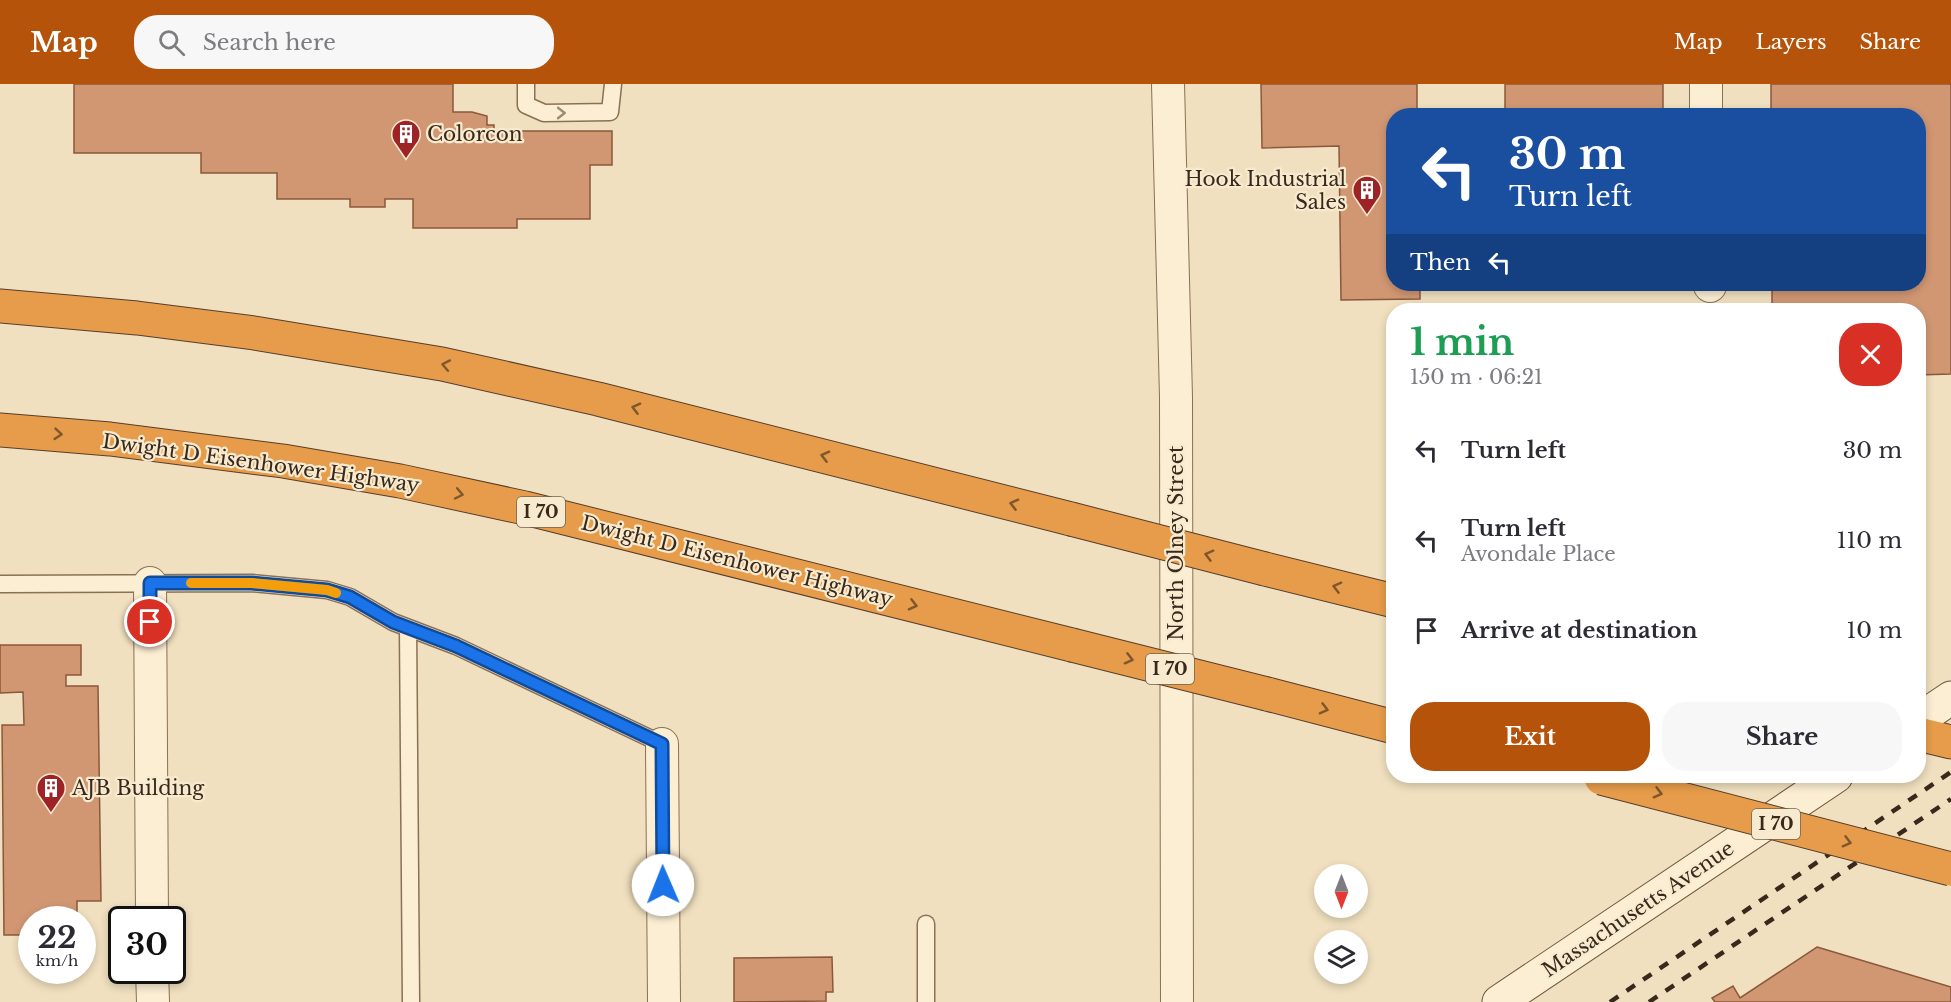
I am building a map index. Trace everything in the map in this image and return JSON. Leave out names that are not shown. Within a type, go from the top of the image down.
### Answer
[{"type":"highway","points":[[0,306],[126,317],[254,333],[442,364],[598,399],[1386,599]]},
{"type":"highway","name":"Dwight D Eisenhower Highway","points":[[0,430],[110,439],[295,463],[400,481],[525,508],[1386,725]]},
{"type":"highway","points":[[1926,736],[1951,742]]},
{"type":"highway","name":"I 70","points":[[1619,783],[1951,869]]},
{"type":"street","name":"North Olney Street","points":[[1168,84],[1176,398],[1177,1002]]},
{"type":"street","points":[[1706,84],[1706,108]]},
{"type":"street","points":[[150,583],[152,906]]},
{"type":"street","points":[[1926,715],[1951,698]]},
{"type":"street","points":[[662,744],[664,1002]]},
{"type":"street","name":"Massachusetts Avenue","points":[[1499,1002],[1826,783]]},
{"type":"street","points":[[152,984],[153,1002]]},
{"type":"lane","points":[[526,84],[526,105],[544,113],[610,112],[613,84]]},
{"type":"lane","points":[[0,584],[252,583],[327,590],[350,597],[393,622],[456,646],[662,744]]},
{"type":"lane","points":[[408,628],[411,1002]]},
{"type":"lane","points":[[926,924],[926,1002]]},
{"type":"building","name":"Colorcon","points":[[74,84],[453,84],[453,112],[472,112],[487,116],[487,125],[494,125],[494,131],[612,131],[612,165],[590,165],[590,219],[517,219],[517,228],[413,228],[413,199],[385,199],[385,207],[350,207],[350,199],[277,199],[277,173],[201,173],[201,153],[74,153]]},
{"type":"building","name":"Hook Industrial Sales","points":[[1261,84],[1417,84],[1417,108],[1386,108],[1386,291],[1420,291],[1420,299],[1341,300],[1339,146],[1262,148]]},
{"type":"building","points":[[1505,84],[1663,84],[1663,108],[1505,108]]},
{"type":"building","points":[[1771,84],[1951,84],[1951,374],[1926,375],[1926,303],[1772,303],[1772,291],[1926,291],[1926,108],[1771,108]]},
{"type":"building","name":"AJB Building","points":[[0,645],[81,645],[81,675],[66,675],[66,686],[98,686],[101,901],[77,901],[77,906],[18,906],[18,935],[4,935],[2,725],[24,725],[23,692],[0,693]]},
{"type":"building","points":[[1817,947],[1951,987],[1951,1002],[1715,1002],[1712,998],[1733,986],[1740,998]]},
{"type":"building","points":[[832,957],[833,992],[826,992],[826,1001],[734,1002],[734,958]]},
{"type":"railway","points":[[1610,1002],[1951,772]]},
{"type":"railway","points":[[1649,1002],[1951,799]]},
{"type":"slow traffic","points":[[191,583],[252,583],[327,590],[336,593]]},
{"type":"place","name":"Colorcon","points":[[406,160]]},
{"type":"place","name":"Hook Industrial Sales","points":[[1367,216]]},
{"type":"place","name":"AJB Building","points":[[51,814]]},
{"type":"route","points":[[150,622],[150,583],[252,583],[327,590],[350,597],[393,622],[456,646],[662,744],[663,885]]}]
